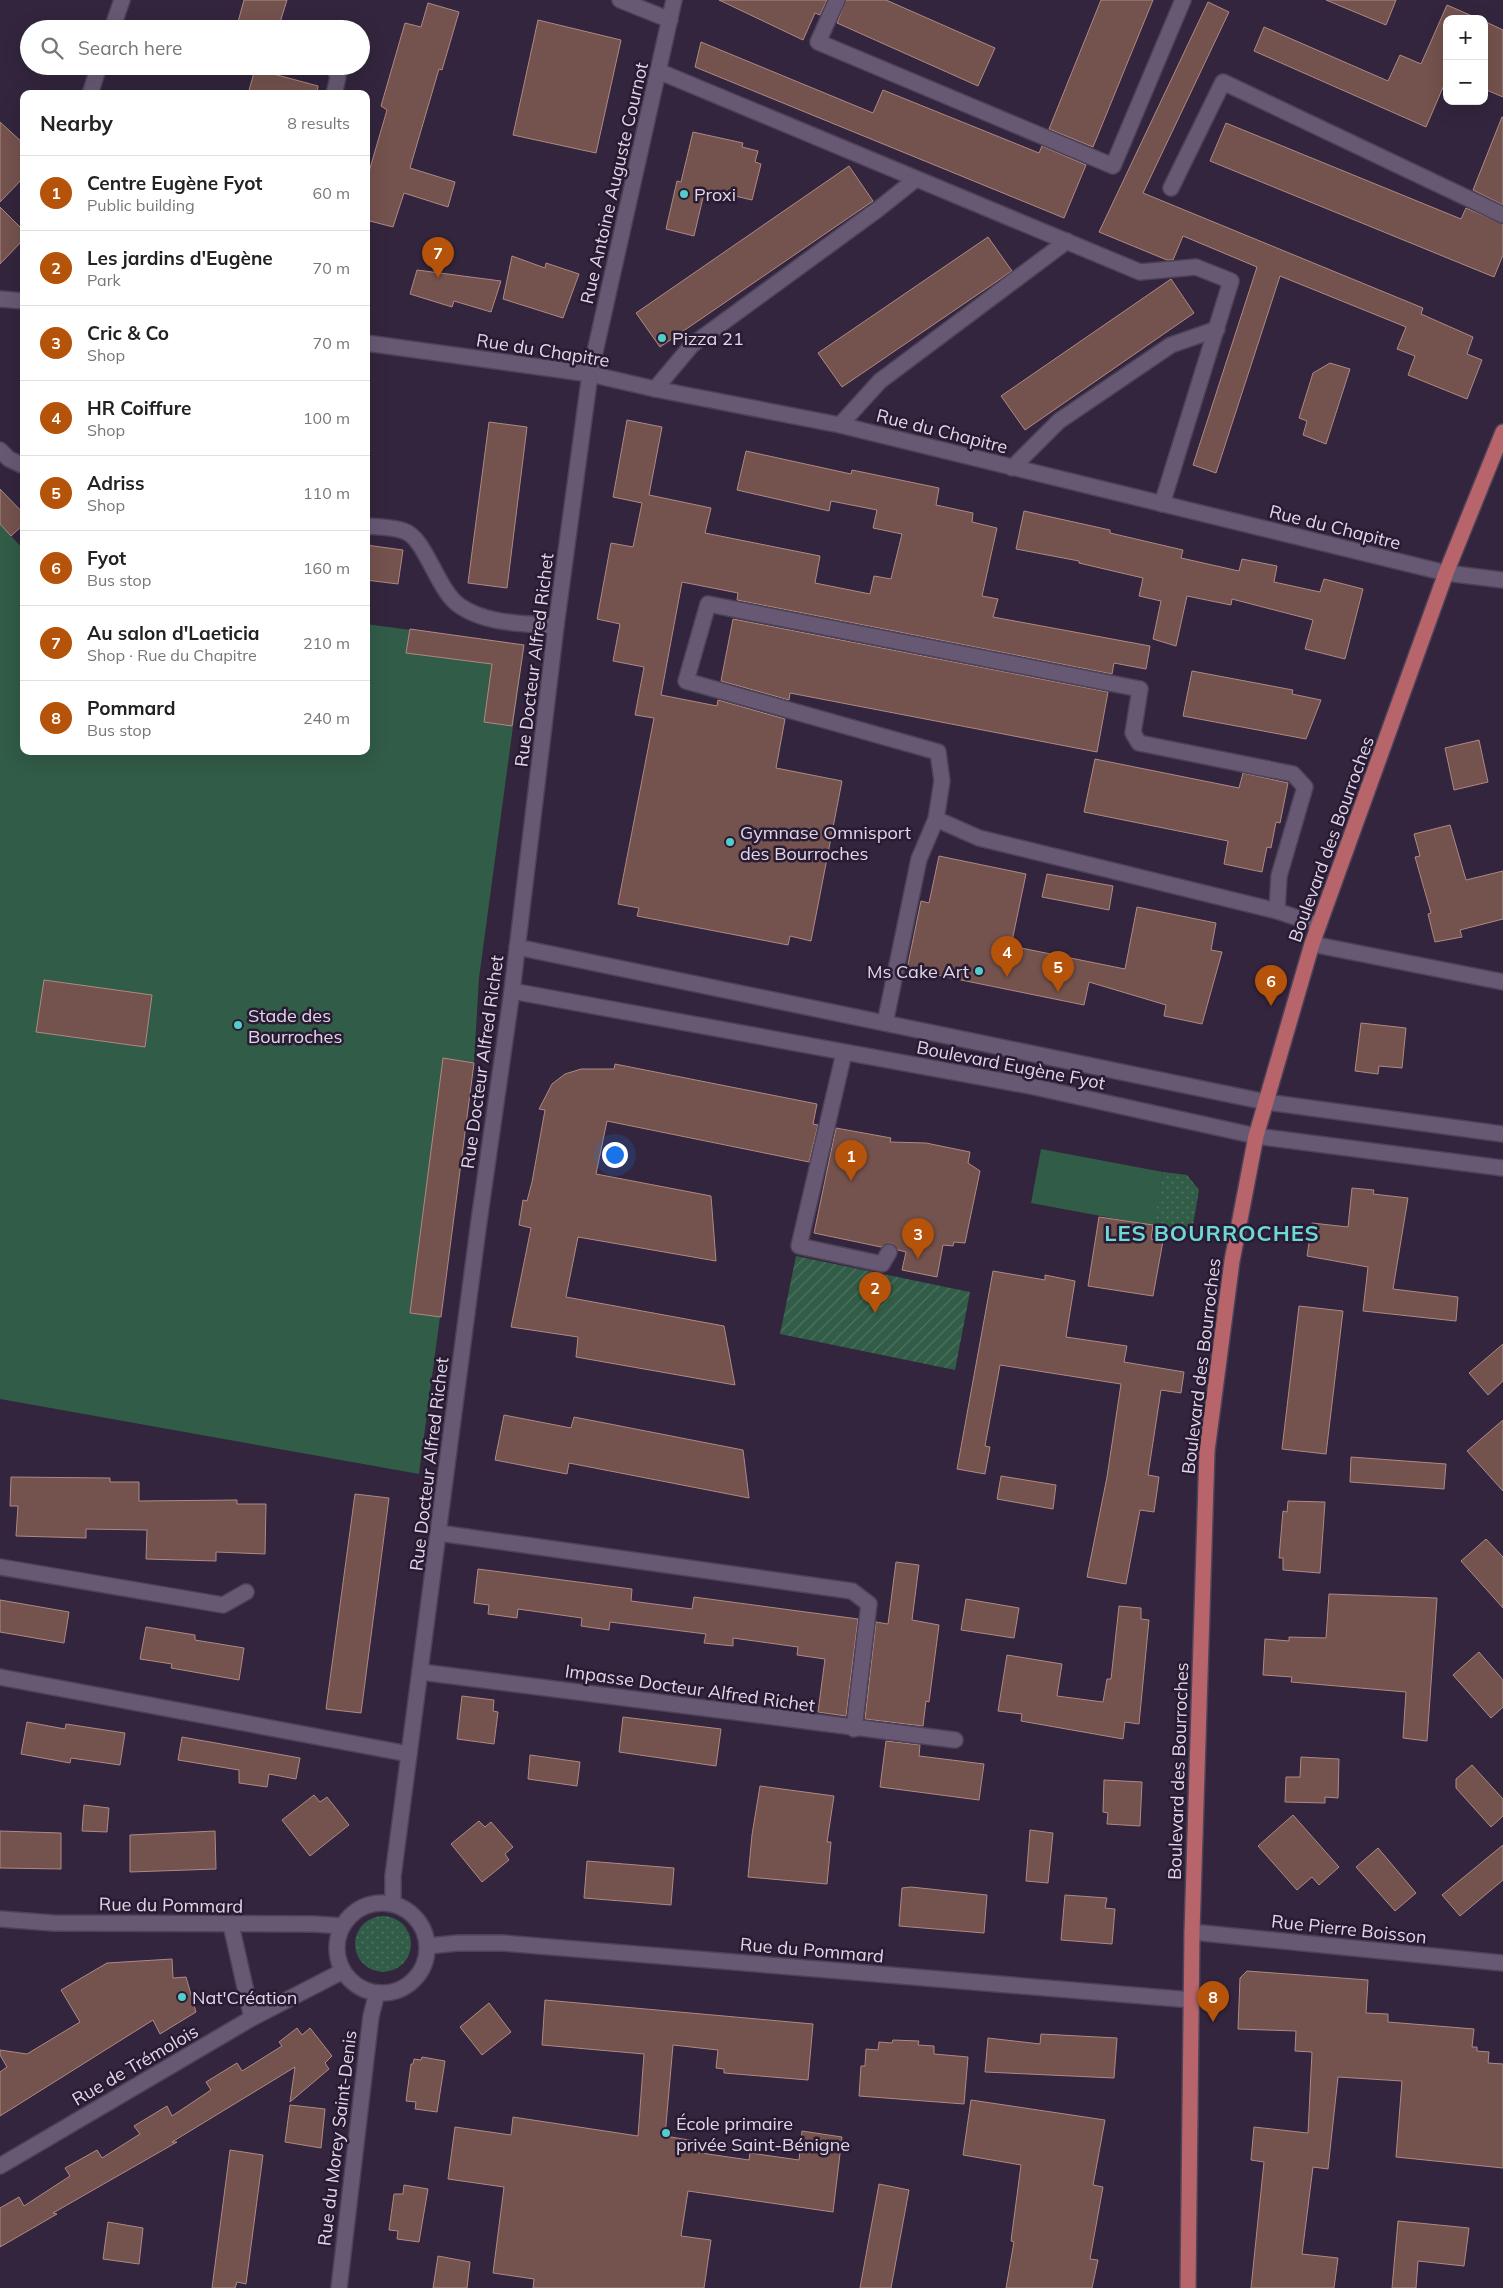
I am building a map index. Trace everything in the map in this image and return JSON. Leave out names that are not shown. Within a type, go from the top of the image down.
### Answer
[{"type":"main road","name":"Boulevard des Bourroches","points":[[1188,2288],[1192,1932],[1207,1451],[1232,1261],[1256,1136],[1312,944],[1446,573],[1503,432]]},
{"type":"street","points":[[115,20],[122,0]]},
{"type":"street","points":[[620,0],[670,20]]},
{"type":"street","name":"Rue Antoine Auguste Cournot","points":[[590,374],[674,0]]},
{"type":"street","points":[[837,0],[818,42],[1113,166],[1183,0]]},
{"type":"street","points":[[658,71],[1140,272],[1196,267],[1231,281],[1162,504]]},
{"type":"street","points":[[91,90],[96,75]]},
{"type":"street","points":[[335,90],[337,75]]},
{"type":"street","points":[[1171,188],[1223,82],[1503,215]]},
{"type":"street","points":[[655,389],[692,345],[877,210],[916,179]]},
{"type":"street","points":[[840,425],[880,381],[1067,241]]},
{"type":"street","points":[[0,299],[20,301]]},
{"type":"street","points":[[1012,468],[1059,421],[1170,345],[1217,329]]},
{"type":"street","name":"Rue du Chapitre","points":[[370,344],[590,374],[655,389],[840,425],[1446,573],[1503,580]]},
{"type":"street","name":"Rue Docteur Alfred Richet","points":[[393,1903],[393,1876],[408,1754],[421,1672],[479,1221],[512,991],[556,626],[590,374]]},
{"type":"street","points":[[0,450],[20,464]]},
{"type":"street","points":[[370,527],[405,531],[418,541],[441,585],[460,606],[492,620],[556,626]]},
{"type":"street","points":[[885,1022],[919,859],[936,819],[942,781],[938,752],[686,681],[708,604],[1140,689],[1133,733],[1139,743],[1293,774],[1306,787],[1279,876],[1277,911]]},
{"type":"street","points":[[936,819],[980,838],[1277,911],[1319,925]]},
{"type":"street","points":[[1312,944],[1503,982]]},
{"type":"street","name":"Boulevard Eugène Fyot","points":[[517,947],[1266,1102],[1503,1134]]},
{"type":"street","name":"Boulevard Eugène Fyot","points":[[512,991],[1030,1086],[1256,1136],[1503,1168]]},
{"type":"street","points":[[844,1052],[799,1246],[882,1264],[889,1252]]},
{"type":"street","points":[[439,1533],[852,1591],[869,1604],[854,1729]]},
{"type":"street","points":[[0,1567],[223,1605],[246,1592]]},
{"type":"street","name":"Impasse Docteur Alfred Richet","points":[[421,1672],[854,1729],[955,1740]]},
{"type":"street","points":[[0,1677],[408,1754]]},
{"type":"street","points":[[378,1902],[393,1903],[406,1909],[417,1918],[425,1931],[428,1946],[426,1962],[419,1975],[407,1986],[393,1992],[377,1993],[364,1989],[352,1982],[343,1971],[337,1957],[337,1941],[342,1926],[351,1914],[363,1906],[378,1902]]},
{"type":"street","name":"Rue du Pommard","points":[[0,1919],[53,1923],[314,1924],[342,1926]]},
{"type":"street","points":[[231,1925],[252,2018]]},
{"type":"street","name":"Rue Pierre Boisson","points":[[1192,1932],[1503,1963]]},
{"type":"street","name":"Rue du Pommard","points":[[428,1946],[503,1942],[1192,2000]]},
{"type":"street","name":"Rue de Trémolois","points":[[0,2166],[252,2018],[343,1971]]},
{"type":"street","name":"Rue du Morey Saint-Denis","points":[[339,2288],[370,2016],[377,1993]]},
{"type":"green space","name":"Stade des Bourroches","points":[[0,524],[20,546],[20,755],[370,755],[370,625],[524,645],[479,978],[474,1063],[419,1474],[0,1399]]},
{"type":"green space","points":[[1041,1149],[1163,1172],[1154,1226],[1031,1203]]},
{"type":"green space","points":[[1163,1172],[1187,1175],[1199,1190],[1192,1231],[1153,1225]]},
{"type":"green space","points":[[796,1256],[970,1292],[955,1370],[780,1334]]},
{"type":"green space","points":[[383,1916],[398,1921],[406,1929],[411,1944],[406,1959],[398,1967],[383,1972],[368,1967],[360,1959],[355,1944],[360,1929],[368,1921]]},
{"type":"building","points":[[244,0],[287,0],[281,20],[238,20]]},
{"type":"building","points":[[719,0],[827,0],[820,15],[815,13],[803,40]]},
{"type":"building","points":[[846,0],[886,0],[995,48],[978,86],[837,23]]},
{"type":"building","points":[[1101,0],[1153,0],[1093,147],[1049,129]]},
{"type":"building","points":[[1326,0],[1396,0],[1386,25]]},
{"type":"building","points":[[1208,2],[1229,12],[1143,193],[1423,308],[1421,314],[1473,337],[1467,354],[1482,360],[1467,399],[1408,375],[1415,356],[1397,349],[1406,327],[1280,276],[1216,473],[1193,465],[1257,267],[1183,236],[1173,260],[1167,260],[1099,232]]},
{"type":"building","points":[[428,3],[459,12],[442,70],[439,69],[410,168],[455,182],[448,207],[404,193],[393,227],[370,221],[370,168],[387,110],[381,106],[405,23],[421,27]]},
{"type":"building","points":[[1447,5],[1470,15],[1443,15],[1443,87],[1426,127],[1254,51],[1264,27],[1388,81],[1400,55],[1421,64]]},
{"type":"building","points":[[538,20],[621,40],[596,153],[513,135]]},
{"type":"building","points":[[1488,23],[1503,30],[1503,97],[1488,91]]},
{"type":"building","points":[[701,42],[873,113],[883,90],[1039,153],[1042,146],[1086,165],[1064,218],[695,67]]},
{"type":"building","points":[[253,75],[277,75],[318,86],[318,90],[249,90]]},
{"type":"building","points":[[1503,117],[1503,205],[1473,190]]},
{"type":"building","points":[[0,122],[20,140],[20,181],[0,202]]},
{"type":"building","points":[[1226,123],[1461,219],[1466,208],[1503,224],[1503,255],[1494,277],[1210,161]]},
{"type":"building","points":[[693,132],[743,143],[742,147],[758,151],[755,162],[761,164],[752,200],[705,189],[694,236],[666,229],[677,181],[681,182]]},
{"type":"building","points":[[849,166],[873,201],[660,347],[636,313]]},
{"type":"building","points":[[0,207],[20,227],[20,243],[0,264]]},
{"type":"building","points":[[988,237],[1012,271],[842,387],[818,353]]},
{"type":"building","points":[[512,256],[545,268],[546,263],[579,274],[563,318],[503,299]]},
{"type":"building","points":[[417,270],[501,281],[491,312],[454,301],[452,307],[410,294]]},
{"type":"building","points":[[1171,279],[1194,313],[1025,430],[1001,396]]},
{"type":"building","points":[[1330,363],[1350,369],[1326,444],[1303,435],[1307,421],[1299,418],[1313,373]]},
{"type":"building","points":[[627,420],[662,427],[649,495],[711,508],[705,533],[820,556],[815,583],[870,594],[874,576],[891,579],[902,534],[873,528],[877,510],[831,501],[829,511],[737,490],[746,451],[851,474],[852,470],[939,488],[936,505],[973,513],[972,522],[997,528],[982,596],[998,599],[993,617],[1150,646],[1146,669],[1114,663],[1112,674],[737,600],[738,593],[682,582],[661,695],[717,706],[718,700],[785,719],[776,768],[842,781],[811,941],[790,936],[788,945],[637,916],[639,908],[618,904],[654,718],[635,715],[644,667],[613,661],[620,624],[597,619],[611,543],[633,547],[642,503],[613,497]]},
{"type":"building","points":[[489,422],[527,427],[507,588],[468,583]]},
{"type":"building","points":[[0,489],[20,510],[20,528],[11,536],[0,524]]},
{"type":"building","points":[[1024,511],[1110,530],[1110,533],[1183,550],[1181,558],[1239,571],[1242,559],[1277,566],[1274,582],[1320,592],[1324,579],[1363,589],[1345,659],[1305,649],[1313,620],[1232,599],[1231,605],[1187,596],[1176,646],[1153,639],[1161,601],[1139,596],[1143,578],[1079,563],[1079,561],[1016,549]]},
{"type":"building","points":[[370,546],[403,550],[398,584],[370,580]]},
{"type":"building","points":[[733,619],[1108,692],[1097,752],[790,693],[789,700],[721,681]]},
{"type":"building","points":[[410,629],[524,645],[512,726],[484,722],[492,664],[406,653]]},
{"type":"building","points":[[1192,671],[1293,690],[1292,694],[1321,700],[1306,739],[1183,716]]},
{"type":"building","points":[[1479,740],[1488,782],[1454,790],[1445,748]]},
{"type":"building","points":[[1095,759],[1239,788],[1243,773],[1288,783],[1280,823],[1276,822],[1271,848],[1267,847],[1262,872],[1224,864],[1228,841],[1084,812]]},
{"type":"building","points":[[1450,825],[1466,880],[1503,871],[1503,919],[1460,930],[1462,937],[1435,942],[1428,914],[1431,913],[1415,857],[1420,856],[1414,834]]},
{"type":"building","points":[[939,856],[1026,874],[1011,946],[1125,969],[1137,907],[1216,923],[1211,950],[1222,952],[1202,1024],[1164,1016],[1166,1005],[1089,982],[1084,1005],[907,969],[921,901],[929,903]]},
{"type":"building","points":[[1047,874],[1113,886],[1109,910],[1042,897]]},
{"type":"building","points":[[44,980],[152,995],[145,1047],[36,1032]]},
{"type":"building","points":[[1361,1023],[1406,1028],[1402,1068],[1379,1066],[1378,1074],[1355,1071]]},
{"type":"building","points":[[443,1058],[474,1063],[441,1317],[410,1313]]},
{"type":"building","points":[[615,1064],[817,1104],[813,1124],[818,1125],[809,1162],[607,1121],[596,1174],[711,1196],[716,1261],[578,1237],[566,1297],[724,1326],[735,1385],[576,1357],[578,1337],[511,1327],[531,1228],[519,1225],[523,1200],[527,1201],[532,1182],[545,1110],[539,1109],[552,1084],[565,1074],[581,1069],[614,1069]]},
{"type":"building","points":[[836,1128],[891,1138],[890,1142],[926,1143],[970,1152],[968,1163],[980,1171],[965,1243],[954,1242],[953,1246],[943,1245],[937,1277],[902,1270],[906,1252],[898,1250],[893,1244],[889,1243],[881,1247],[814,1233]]},
{"type":"building","points":[[1352,1188],[1374,1190],[1373,1194],[1408,1198],[1393,1289],[1458,1297],[1456,1321],[1363,1311],[1368,1267],[1307,1256],[1312,1223],[1348,1227]]},
{"type":"building","points":[[1099,1217],[1153,1225],[1151,1239],[1163,1241],[1153,1296],[1088,1286]]},
{"type":"building","points":[[993,1271],[1045,1280],[1045,1275],[1075,1281],[1066,1337],[1127,1346],[1124,1362],[1184,1372],[1181,1393],[1161,1390],[1148,1475],[1159,1477],[1154,1512],[1140,1510],[1126,1584],[1087,1577],[1107,1477],[1121,1384],[1000,1365],[985,1446],[990,1447],[985,1474],[957,1469]]},
{"type":"building","points":[[1299,1306],[1343,1311],[1326,1454],[1282,1449]]},
{"type":"building","points":[[1503,1344],[1503,1381],[1488,1395],[1469,1373]]},
{"type":"building","points":[[504,1415],[571,1428],[574,1417],[743,1450],[749,1498],[569,1463],[567,1474],[495,1460]]},
{"type":"building","points":[[1503,1420],[1503,1491],[1467,1451]]},
{"type":"building","points":[[1351,1457],[1446,1464],[1444,1489],[1350,1482]]},
{"type":"building","points":[[1001,1476],[1056,1485],[1053,1509],[997,1499]]},
{"type":"building","points":[[11,1477],[110,1478],[110,1482],[139,1482],[139,1501],[237,1500],[237,1504],[266,1504],[265,1554],[216,1552],[216,1561],[146,1559],[147,1530],[86,1529],[86,1538],[16,1536],[18,1506],[10,1506]]},
{"type":"building","points":[[355,1494],[389,1498],[361,1713],[326,1709]]},
{"type":"building","points":[[1288,1501],[1325,1502],[1320,1573],[1283,1570],[1283,1558],[1279,1558],[1283,1511],[1287,1512]]},
{"type":"building","points":[[1486,1539],[1503,1557],[1503,1608],[1461,1561]]},
{"type":"building","points":[[896,1562],[919,1565],[912,1620],[939,1625],[929,1702],[926,1701],[923,1726],[865,1719],[876,1622],[888,1624]]},
{"type":"building","points":[[478,1569],[632,1589],[631,1601],[692,1609],[694,1597],[858,1619],[846,1716],[818,1712],[825,1659],[797,1655],[798,1647],[733,1638],[733,1646],[704,1643],[706,1634],[610,1622],[609,1630],[581,1626],[582,1618],[518,1609],[517,1618],[488,1614],[489,1605],[474,1603]]},
{"type":"building","points":[[1329,1594],[1437,1598],[1427,1741],[1403,1738],[1406,1692],[1291,1682],[1292,1677],[1263,1675],[1265,1639],[1289,1641],[1289,1637],[1326,1638]]},
{"type":"building","points":[[966,1599],[1019,1608],[1014,1638],[961,1630]]},
{"type":"building","points":[[0,1600],[69,1612],[64,1643],[0,1632]]},
{"type":"building","points":[[1119,1606],[1141,1608],[1141,1619],[1149,1620],[1139,1724],[1125,1722],[1123,1739],[1021,1721],[1022,1714],[998,1711],[1007,1655],[1062,1664],[1057,1696],[1103,1702],[1107,1679],[1111,1679]]},
{"type":"building","points":[[146,1627],[195,1635],[195,1640],[244,1648],[239,1680],[171,1668],[172,1664],[140,1659]]},
{"type":"building","points":[[1479,1652],[1503,1680],[1503,1707],[1491,1718],[1453,1675]]},
{"type":"building","points":[[462,1696],[494,1700],[493,1711],[498,1712],[494,1744],[457,1739]]},
{"type":"building","points":[[623,1717],[721,1729],[716,1766],[619,1752]]},
{"type":"building","points":[[27,1722],[65,1729],[66,1724],[125,1733],[120,1765],[71,1758],[70,1763],[21,1754]]},
{"type":"building","points":[[182,1737],[300,1758],[296,1779],[269,1774],[267,1787],[239,1783],[239,1770],[178,1760]]},
{"type":"building","points":[[886,1741],[920,1745],[919,1756],[984,1764],[979,1800],[880,1787]]},
{"type":"building","points":[[530,1755],[580,1762],[577,1786],[528,1779]]},
{"type":"building","points":[[1301,1757],[1339,1759],[1338,1798],[1325,1797],[1325,1803],[1285,1802],[1286,1777],[1300,1777]]},
{"type":"building","points":[[1472,1765],[1503,1799],[1503,1816],[1491,1827],[1456,1788],[1456,1779]]},
{"type":"building","points":[[1104,1780],[1142,1782],[1140,1826],[1107,1824],[1108,1813],[1103,1812]]},
{"type":"building","points":[[760,1786],[834,1796],[827,1842],[831,1842],[827,1884],[748,1877],[752,1835]]},
{"type":"building","points":[[314,1795],[320,1802],[327,1797],[349,1825],[310,1856],[282,1820]]},
{"type":"building","points":[[84,1805],[109,1808],[107,1832],[82,1831]]},
{"type":"building","points":[[1293,1815],[1339,1867],[1319,1885],[1312,1877],[1297,1890],[1258,1846]]},
{"type":"building","points":[[479,1821],[485,1827],[491,1822],[513,1847],[505,1854],[509,1860],[482,1882],[451,1844]]},
{"type":"building","points":[[1030,1830],[1053,1833],[1048,1883],[1026,1881]]},
{"type":"building","points":[[0,1831],[61,1833],[61,1869],[0,1868]]},
{"type":"building","points":[[215,1831],[216,1869],[130,1872],[130,1835]]},
{"type":"building","points":[[1503,1845],[1503,1880],[1460,1916],[1442,1895]]},
{"type":"building","points":[[1378,1848],[1416,1893],[1395,1911],[1356,1867]]},
{"type":"building","points":[[587,1861],[674,1868],[671,1905],[584,1898]]},
{"type":"building","points":[[911,1887],[987,1895],[984,1933],[899,1926],[902,1888]]},
{"type":"building","points":[[1065,1895],[1107,1898],[1105,1908],[1115,1909],[1112,1944],[1061,1940]]},
{"type":"building","points":[[172,1959],[173,1978],[186,1977],[196,2012],[160,2034],[153,2020],[0,2116],[0,2072],[7,2067],[0,2055],[0,2050],[27,2054],[80,2022],[61,1990],[107,1963]]},
{"type":"building","points":[[1247,1971],[1368,1980],[1366,2013],[1388,2014],[1388,2022],[1474,2029],[1472,2047],[1477,2047],[1477,2051],[1489,2052],[1488,2063],[1503,2064],[1503,2168],[1396,2157],[1402,2081],[1338,2077],[1328,2169],[1313,2167],[1302,2254],[1338,2258],[1334,2288],[1251,2288],[1264,2162],[1251,2160],[1254,2127],[1308,2133],[1312,2052],[1295,2051],[1296,2031],[1238,2029],[1240,1978]]},
{"type":"building","points":[[545,2000],[813,2024],[808,2080],[724,2073],[724,2069],[716,2068],[718,2050],[673,2045],[665,2136],[695,2141],[694,2152],[749,2160],[750,2153],[799,2160],[802,2131],[842,2137],[833,2212],[688,2191],[681,2236],[711,2240],[704,2288],[533,2288],[534,2279],[493,2273],[504,2187],[448,2179],[455,2127],[511,2135],[513,2117],[638,2136],[644,2054],[542,2045]]},
{"type":"building","points":[[489,2003],[511,2032],[482,2055],[460,2027]]},
{"type":"building","points":[[297,2028],[302,2035],[310,2028],[332,2056],[325,2063],[329,2069],[290,2102],[295,2067],[172,2142],[177,2142],[53,2213],[57,2214],[0,2247],[0,2208],[19,2197],[24,2206],[70,2176],[65,2168],[97,2150],[102,2158],[140,2134],[134,2126],[167,2106],[172,2116],[211,2090],[206,2082],[237,2063],[242,2071],[282,2046],[279,2042]]},
{"type":"building","points":[[1041,2034],[1117,2038],[1114,2078],[985,2072],[988,2038],[1040,2044]]},
{"type":"building","points":[[893,2040],[919,2041],[918,2045],[934,2046],[934,2054],[968,2057],[964,2104],[859,2096],[861,2066],[865,2066],[866,2049],[878,2050],[879,2042],[892,2043]]},
{"type":"building","points":[[422,2057],[445,2061],[437,2112],[415,2109],[416,2102],[406,2101],[411,2064],[413,2064],[414,2059],[421,2060]]},
{"type":"building","points":[[971,2100],[1105,2120],[1093,2185],[1103,2187],[1090,2259],[1098,2260],[1092,2288],[1006,2288],[1014,2242],[1011,2241],[1021,2165],[963,2155]]},
{"type":"building","points":[[290,2105],[325,2109],[321,2148],[285,2142]]},
{"type":"building","points":[[230,2150],[263,2155],[246,2284],[237,2282],[235,2288],[212,2288]]},
{"type":"building","points":[[879,2184],[909,2190],[891,2288],[860,2288]]},
{"type":"building","points":[[404,2185],[428,2189],[419,2242],[397,2239],[398,2231],[389,2230],[394,2194],[403,2194]]},
{"type":"building","points":[[1398,2221],[1469,2228],[1464,2266],[1418,2261],[1416,2288],[1392,2288]]},
{"type":"building","points":[[108,2222],[143,2228],[139,2264],[103,2259]]},
{"type":"building","points":[[438,2256],[470,2262],[467,2288],[433,2288]]},
{"type":"place","name":"Proxi","points":[[684,194]]},
{"type":"place","name":"Au salon d'Laeticia","points":[[438,278]]},
{"type":"place","name":"Pizza 21","points":[[662,338]]},
{"type":"place","name":"Gymnase Omnisport des Bourroches","points":[[730,842]]},
{"type":"place","name":"Ms Cake Art","points":[[979,971]]},
{"type":"place","name":"HR Coiffure","points":[[1007,977]]},
{"type":"place","name":"Adriss","points":[[1058,992]]},
{"type":"place","name":"Fyot","points":[[1271,1006]]},
{"type":"place","name":"Stade des Bourroches","points":[[238,1025]]},
{"type":"place","name":"Centre Eugène Fyot","points":[[851,1181]]},
{"type":"place","name":"Cric & Co","points":[[918,1259]]},
{"type":"place","name":"Les jardins d'Eugène","points":[[875,1313]]},
{"type":"place","name":"Nat'Création","points":[[182,1997]]},
{"type":"place","name":"Pommard","points":[[1213,2022]]},
{"type":"place","name":"École primaire privée Saint-Bénigne","points":[[666,2133]]},
{"type":"district","name":"LES BOURROCHES","points":[[1212,1233]]}]
